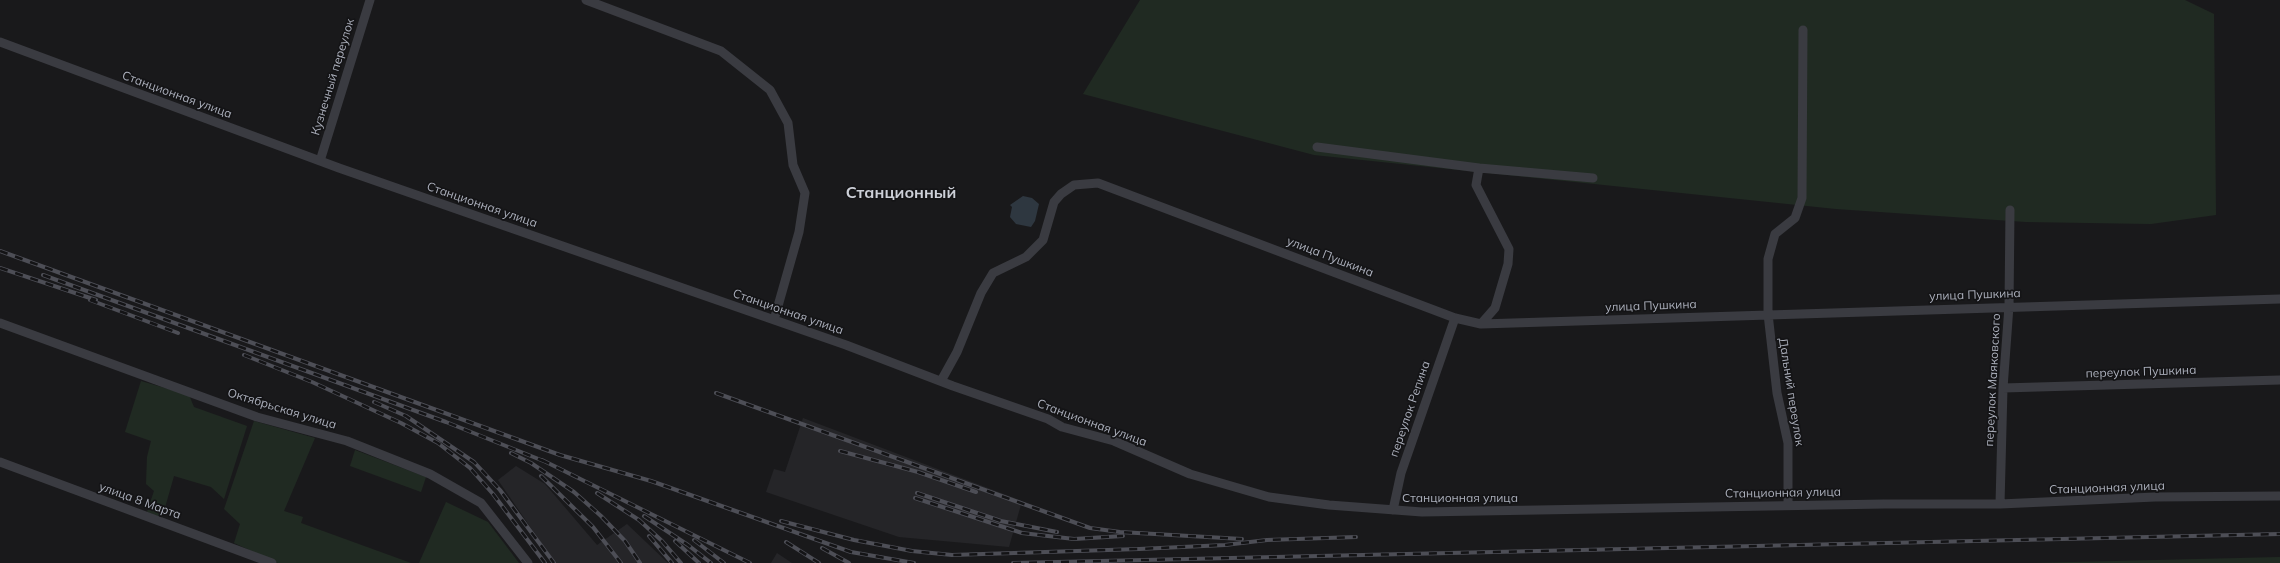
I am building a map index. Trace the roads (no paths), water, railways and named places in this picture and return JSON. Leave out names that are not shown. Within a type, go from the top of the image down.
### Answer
[{"type":"street","name":"Кузнечный переулок","points":[[320,161],[370,0]]},
{"type":"street","points":[[586,0],[721,51],[770,90],[788,122],[793,165],[806,193],[799,232],[774,320]]},
{"type":"street","name":"Дальний переулок","points":[[1788,505],[1788,443],[1777,393],[1768,314],[1768,259],[1775,234],[1795,218],[1802,198],[1803,30]]},
{"type":"street","name":"Станционная улица","points":[[0,42],[320,161],[774,320],[1048,419],[1062,427],[1114,441],[1190,474],[1269,497],[1329,505],[1422,512],[1788,505],[2000,504],[2155,497],[2280,496]]},
{"type":"street","points":[[1318,147],[1479,168],[1593,178]]},
{"type":"street","points":[[1479,168],[1476,185],[1509,249],[1508,264],[1495,308],[1481,324]]},
{"type":"street","name":"улица Пушкина","points":[[941,381],[957,352],[981,293],[993,273],[1026,257],[1043,240],[1054,202],[1061,194],[1074,185],[1098,183],[1455,318],[1481,324],[2009,306],[2280,299]]},
{"type":"street","name":"переулок Маяковского","points":[[2000,504],[2003,388],[2009,306],[2010,210]]},
{"type":"street","name":"переулок Репина","points":[[1393,510],[1400,474],[1455,318]]},
{"type":"street","name":"Октябрьская улица","points":[[0,323],[257,417],[347,441],[430,474],[481,503],[528,563]]},
{"type":"street","name":"переулок Пушкина","points":[[2003,388],[2280,380]]},
{"type":"street","name":"улица 8 Марта","points":[[0,462],[272,563]]},
{"type":"railway","points":[[0,251],[560,455],[651,481],[851,552],[914,563]]},
{"type":"railway","points":[[0,268],[96,300]]},
{"type":"railway","points":[[43,275],[446,422],[546,462]]},
{"type":"railway","points":[[90,300],[178,333]]},
{"type":"railway","points":[[244,355],[312,382],[401,423],[438,443],[470,468],[493,494],[545,563]]},
{"type":"railway","points":[[716,393],[1090,528],[1120,532],[1242,539]]},
{"type":"railway","points":[[374,402],[406,416],[474,462],[500,490],[554,563]]},
{"type":"railway","points":[[840,451],[918,472],[976,492]]},
{"type":"railway","points":[[511,453],[531,463],[574,492],[601,516],[625,541],[640,563]]},
{"type":"railway","points":[[542,460],[750,563]]},
{"type":"railway","points":[[541,476],[593,527],[621,563]]},
{"type":"railway","points":[[597,493],[639,520],[662,541],[681,563]]},
{"type":"railway","points":[[917,493],[1001,521],[1057,532]]},
{"type":"railway","points":[[915,498],[1022,533],[1074,539],[1123,536]]},
{"type":"railway","points":[[644,516],[688,545],[711,563]]},
{"type":"railway","points":[[781,521],[854,540],[912,551],[952,555],[1139,549],[1225,545],[1267,540],[1356,537]]},
{"type":"railway","points":[[1013,563],[2280,534]]},
{"type":"railway","points":[[649,536],[672,563]]},
{"type":"railway","points":[[694,540],[724,563]]},
{"type":"railway","points":[[675,541],[699,563]]},
{"type":"railway","points":[[786,542],[819,563]]},
{"type":"railway","points":[[822,548],[849,563]]},
{"type":"district","name":"Станционный","points":[[901,193]]}]
